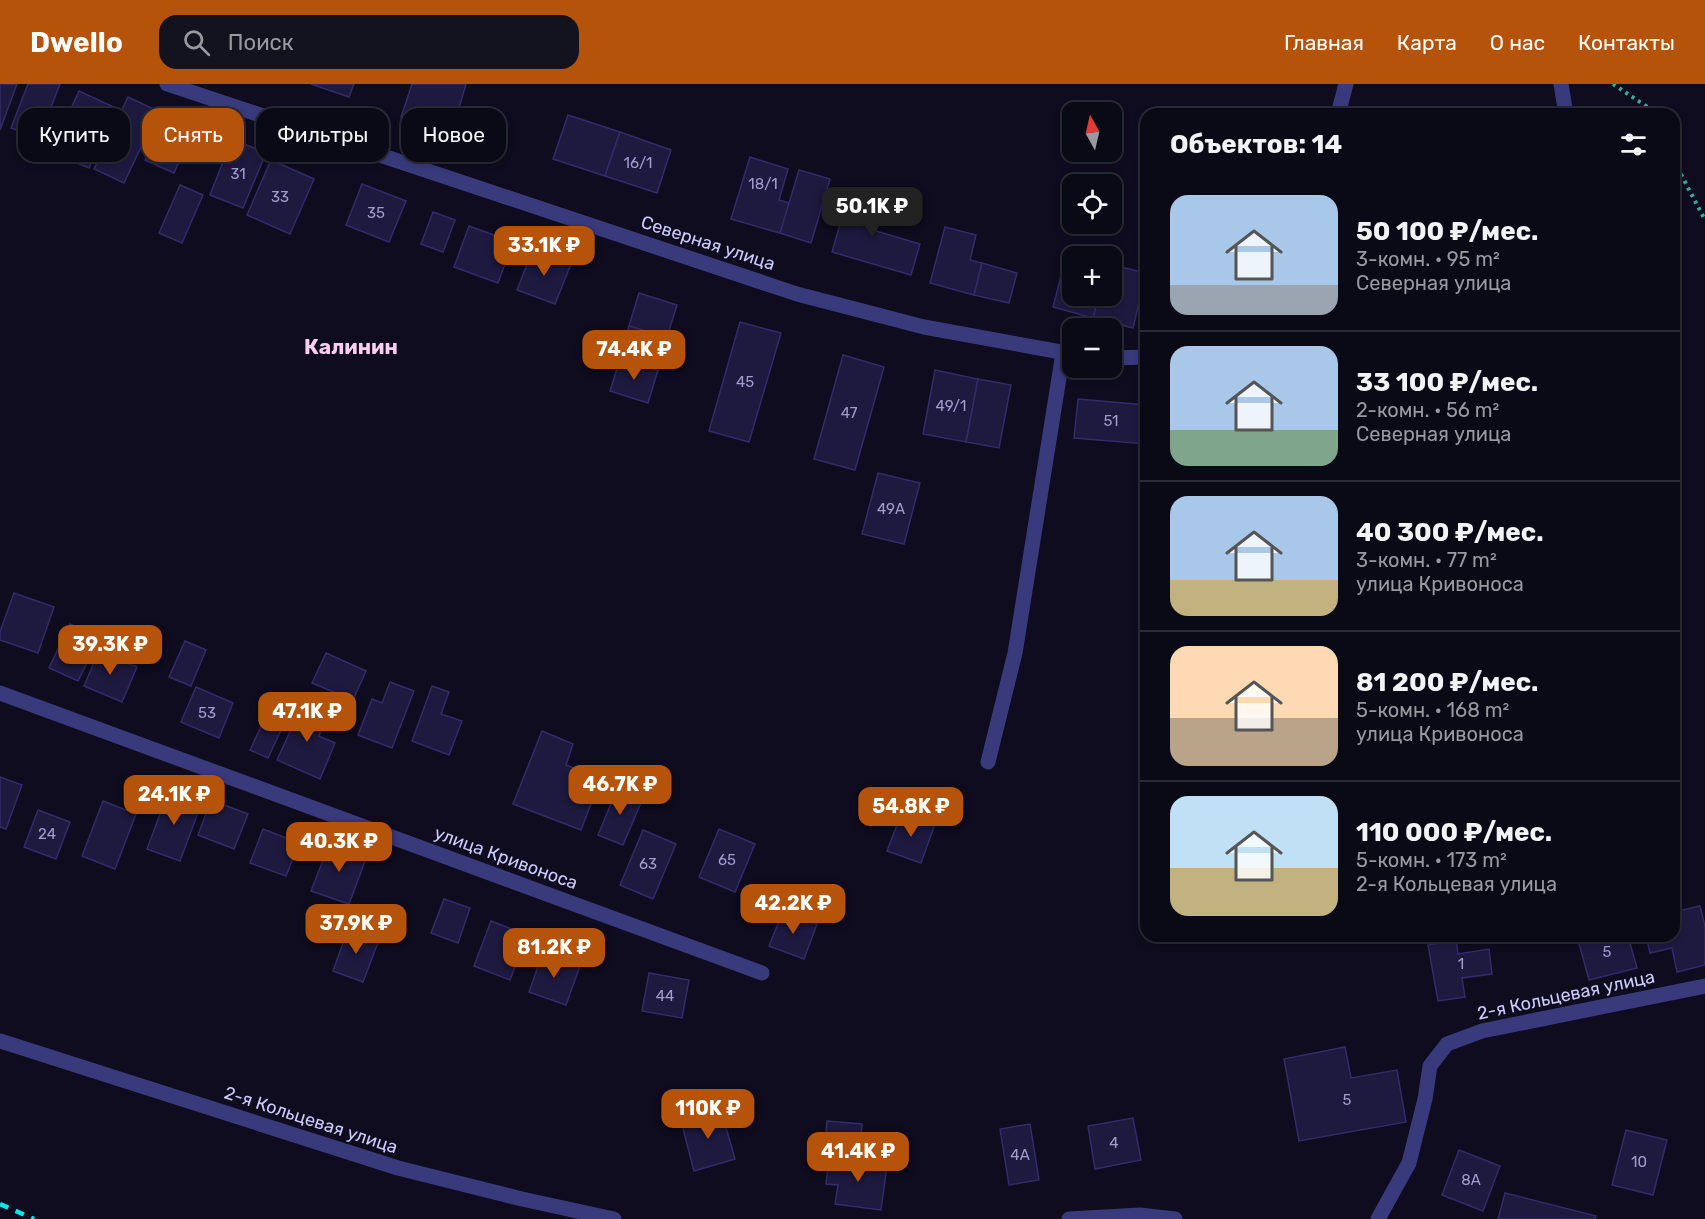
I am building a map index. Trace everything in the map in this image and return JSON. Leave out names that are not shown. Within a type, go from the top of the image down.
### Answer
[{"type":"street","name":"Северная улица","points":[[167,84],[797,294],[924,327],[1062,352]]},
{"type":"street","points":[[1340,108],[1346,84]]},
{"type":"street","points":[[1560,84],[1565,108]]},
{"type":"street","points":[[1122,358],[1140,357]]},
{"type":"street","points":[[988,762],[1015,653],[1064,378]]},
{"type":"street","name":"улица Кривоноса","points":[[0,693],[762,973]]},
{"type":"street","name":"2-я Кольцевая улица","points":[[1378,1219],[1409,1163],[1425,1099],[1430,1066],[1447,1044],[1482,1031],[1705,986]]},
{"type":"street","name":"2-я Кольцевая улица","points":[[0,1041],[398,1168],[614,1219]]},
{"type":"street","points":[[1069,1219],[1140,1215],[1175,1219]]},
{"type":"path","points":[[1613,84],[1647,108]]},
{"type":"path","points":[[1680,172],[1705,220]]},
{"type":"building","points":[[0,84],[17,84],[0,130]]},
{"type":"building","points":[[28,84],[60,84],[51,108],[19,108]]},
{"type":"building","points":[[311,84],[354,84],[349,97]]},
{"type":"building","points":[[412,84],[466,84],[459,108],[404,108]]},
{"type":"building","points":[[79,91],[116,108],[71,108]]},
{"type":"building","points":[[128,97],[152,108],[142,108],[142,145],[124,183],[94,169],[97,162],[130,162],[130,108],[123,108]]},
{"type":"building","points":[[18,110],[18,130],[11,128]]},
{"type":"building","points":[[568,115],[620,132],[605,176],[553,159]]},
{"type":"building","points":[[620,132],[671,150],[657,193],[605,176]]},
{"type":"building","points":[[244,144],[256,149],[256,162],[262,162],[243,208],[210,195],[223,162],[244,162]]},
{"type":"building","points":[[750,157],[788,169],[779,200],[790,203],[780,233],[731,219]]},
{"type":"building","points":[[75,162],[92,162],[89,168]]},
{"type":"building","points":[[149,162],[179,162],[174,173]]},
{"type":"building","points":[[270,162],[276,162],[314,179],[290,234],[247,215]]},
{"type":"building","points":[[799,170],[830,179],[811,243],[780,233]]},
{"type":"building","points":[[362,184],[406,201],[389,242],[346,225]]},
{"type":"building","points":[[180,185],[203,195],[182,243],[159,233]]},
{"type":"building","points":[[849,193],[884,204],[876,231],[920,244],[911,275],[832,252]]},
{"type":"building","points":[[433,212],[455,220],[443,252],[421,244]]},
{"type":"building","points":[[469,226],[513,242],[498,283],[454,267]]},
{"type":"building","points":[[945,227],[976,235],[970,260],[982,263],[974,295],[930,283]]},
{"type":"building","points":[[533,249],[571,264],[555,304],[517,290]]},
{"type":"building","points":[[982,263],[1017,273],[1009,303],[974,295]]},
{"type":"building","points":[[1122,267],[1140,272],[1140,298],[1133,328],[1122,325],[1122,318],[1093,318],[1096,306],[1122,306]]},
{"type":"building","points":[[1062,272],[1062,306],[1096,306],[1093,318],[1053,307]]},
{"type":"building","points":[[639,293],[677,305],[667,337],[629,326]]},
{"type":"building","points":[[740,322],[781,333],[749,442],[709,431]]},
{"type":"building","points":[[629,326],[667,337],[658,370],[620,359]]},
{"type":"building","points":[[843,355],[884,367],[855,470],[814,459]]},
{"type":"building","points":[[620,359],[658,370],[648,403],[610,391]]},
{"type":"building","points":[[935,370],[978,379],[966,442],[923,434]]},
{"type":"building","points":[[978,379],[1011,385],[999,448],[966,442]]},
{"type":"building","points":[[1078,399],[1140,404],[1140,444],[1074,438]]},
{"type":"building","points":[[878,473],[920,483],[904,544],[862,534]]},
{"type":"building","points":[[14,593],[54,607],[38,653],[0,640],[0,632]]},
{"type":"building","points":[[70,624],[99,638],[78,681],[49,668]]},
{"type":"building","points":[[185,641],[206,650],[191,686],[169,677]]},
{"type":"building","points":[[99,651],[137,667],[122,702],[84,686]]},
{"type":"building","points":[[326,653],[366,671],[353,700],[312,683]]},
{"type":"building","points":[[390,682],[414,691],[392,748],[358,735],[372,699],[382,703]]},
{"type":"building","points":[[432,686],[449,692],[441,714],[462,721],[449,755],[412,741]]},
{"type":"building","points":[[196,687],[233,703],[219,738],[181,722]]},
{"type":"building","points":[[303,703],[328,714],[319,736],[335,743],[320,779],[277,760]]},
{"type":"building","points":[[271,705],[289,713],[268,758],[250,750]]},
{"type":"building","points":[[542,731],[573,744],[566,765],[601,778],[581,830],[513,804]]},
{"type":"building","points":[[0,777],[22,785],[6,829],[0,827]]},
{"type":"building","points":[[618,787],[643,798],[623,845],[598,835]]},
{"type":"building","points":[[169,790],[202,802],[180,861],[147,849]]},
{"type":"building","points":[[211,800],[248,814],[234,849],[198,835]]},
{"type":"building","points":[[103,801],[136,814],[115,869],[82,856]]},
{"type":"building","points":[[38,810],[70,822],[56,859],[24,847]]},
{"type":"building","points":[[902,812],[935,824],[921,863],[887,851]]},
{"type":"building","points":[[263,829],[299,843],[286,876],[250,863]]},
{"type":"building","points":[[719,829],[755,844],[735,892],[699,877]]},
{"type":"building","points":[[643,830],[676,844],[653,899],[620,885]]},
{"type":"building","points":[[330,842],[367,856],[349,904],[311,891]]},
{"type":"building","points":[[444,899],[470,908],[458,943],[431,933]]},
{"type":"building","points":[[1700,906],[1705,926],[1705,965],[1677,972],[1672,948],[1650,953],[1647,942],[1680,942],[1680,911]]},
{"type":"building","points":[[783,911],[817,924],[804,959],[769,946]]},
{"type":"building","points":[[491,921],[527,935],[510,980],[474,966]]},
{"type":"building","points":[[348,929],[379,940],[363,982],[333,971]]},
{"type":"building","points":[[1456,942],[1458,954],[1489,949],[1492,974],[1462,978],[1465,997],[1438,1001],[1428,945]]},
{"type":"building","points":[[1579,942],[1630,942],[1637,968],[1589,980]]},
{"type":"building","points":[[543,952],[580,966],[566,1005],[529,992]]},
{"type":"building","points":[[649,973],[689,980],[682,1018],[642,1011]]},
{"type":"building","points":[[1345,1047],[1351,1078],[1397,1070],[1406,1122],[1299,1141],[1284,1059]]},
{"type":"building","points":[[721,1110],[735,1159],[694,1171],[681,1121]]},
{"type":"building","points":[[1133,1118],[1141,1160],[1095,1169],[1088,1126]]},
{"type":"building","points":[[827,1121],[862,1124],[860,1147],[825,1144]]},
{"type":"building","points":[[1030,1124],[1039,1180],[1009,1185],[1000,1129]]},
{"type":"building","points":[[1626,1130],[1667,1140],[1653,1195],[1612,1185]]},
{"type":"building","points":[[1459,1150],[1500,1166],[1483,1211],[1442,1195]]},
{"type":"building","points":[[829,1159],[887,1166],[881,1210],[835,1204],[838,1185],[826,1184]]},
{"type":"building","points":[[1505,1193],[1596,1216],[1595,1219],[1498,1219]]},
{"type":"railway","points":[[0,1204],[34,1219]]},
{"type":"district","name":"Калинин","points":[[351,347]]}]
